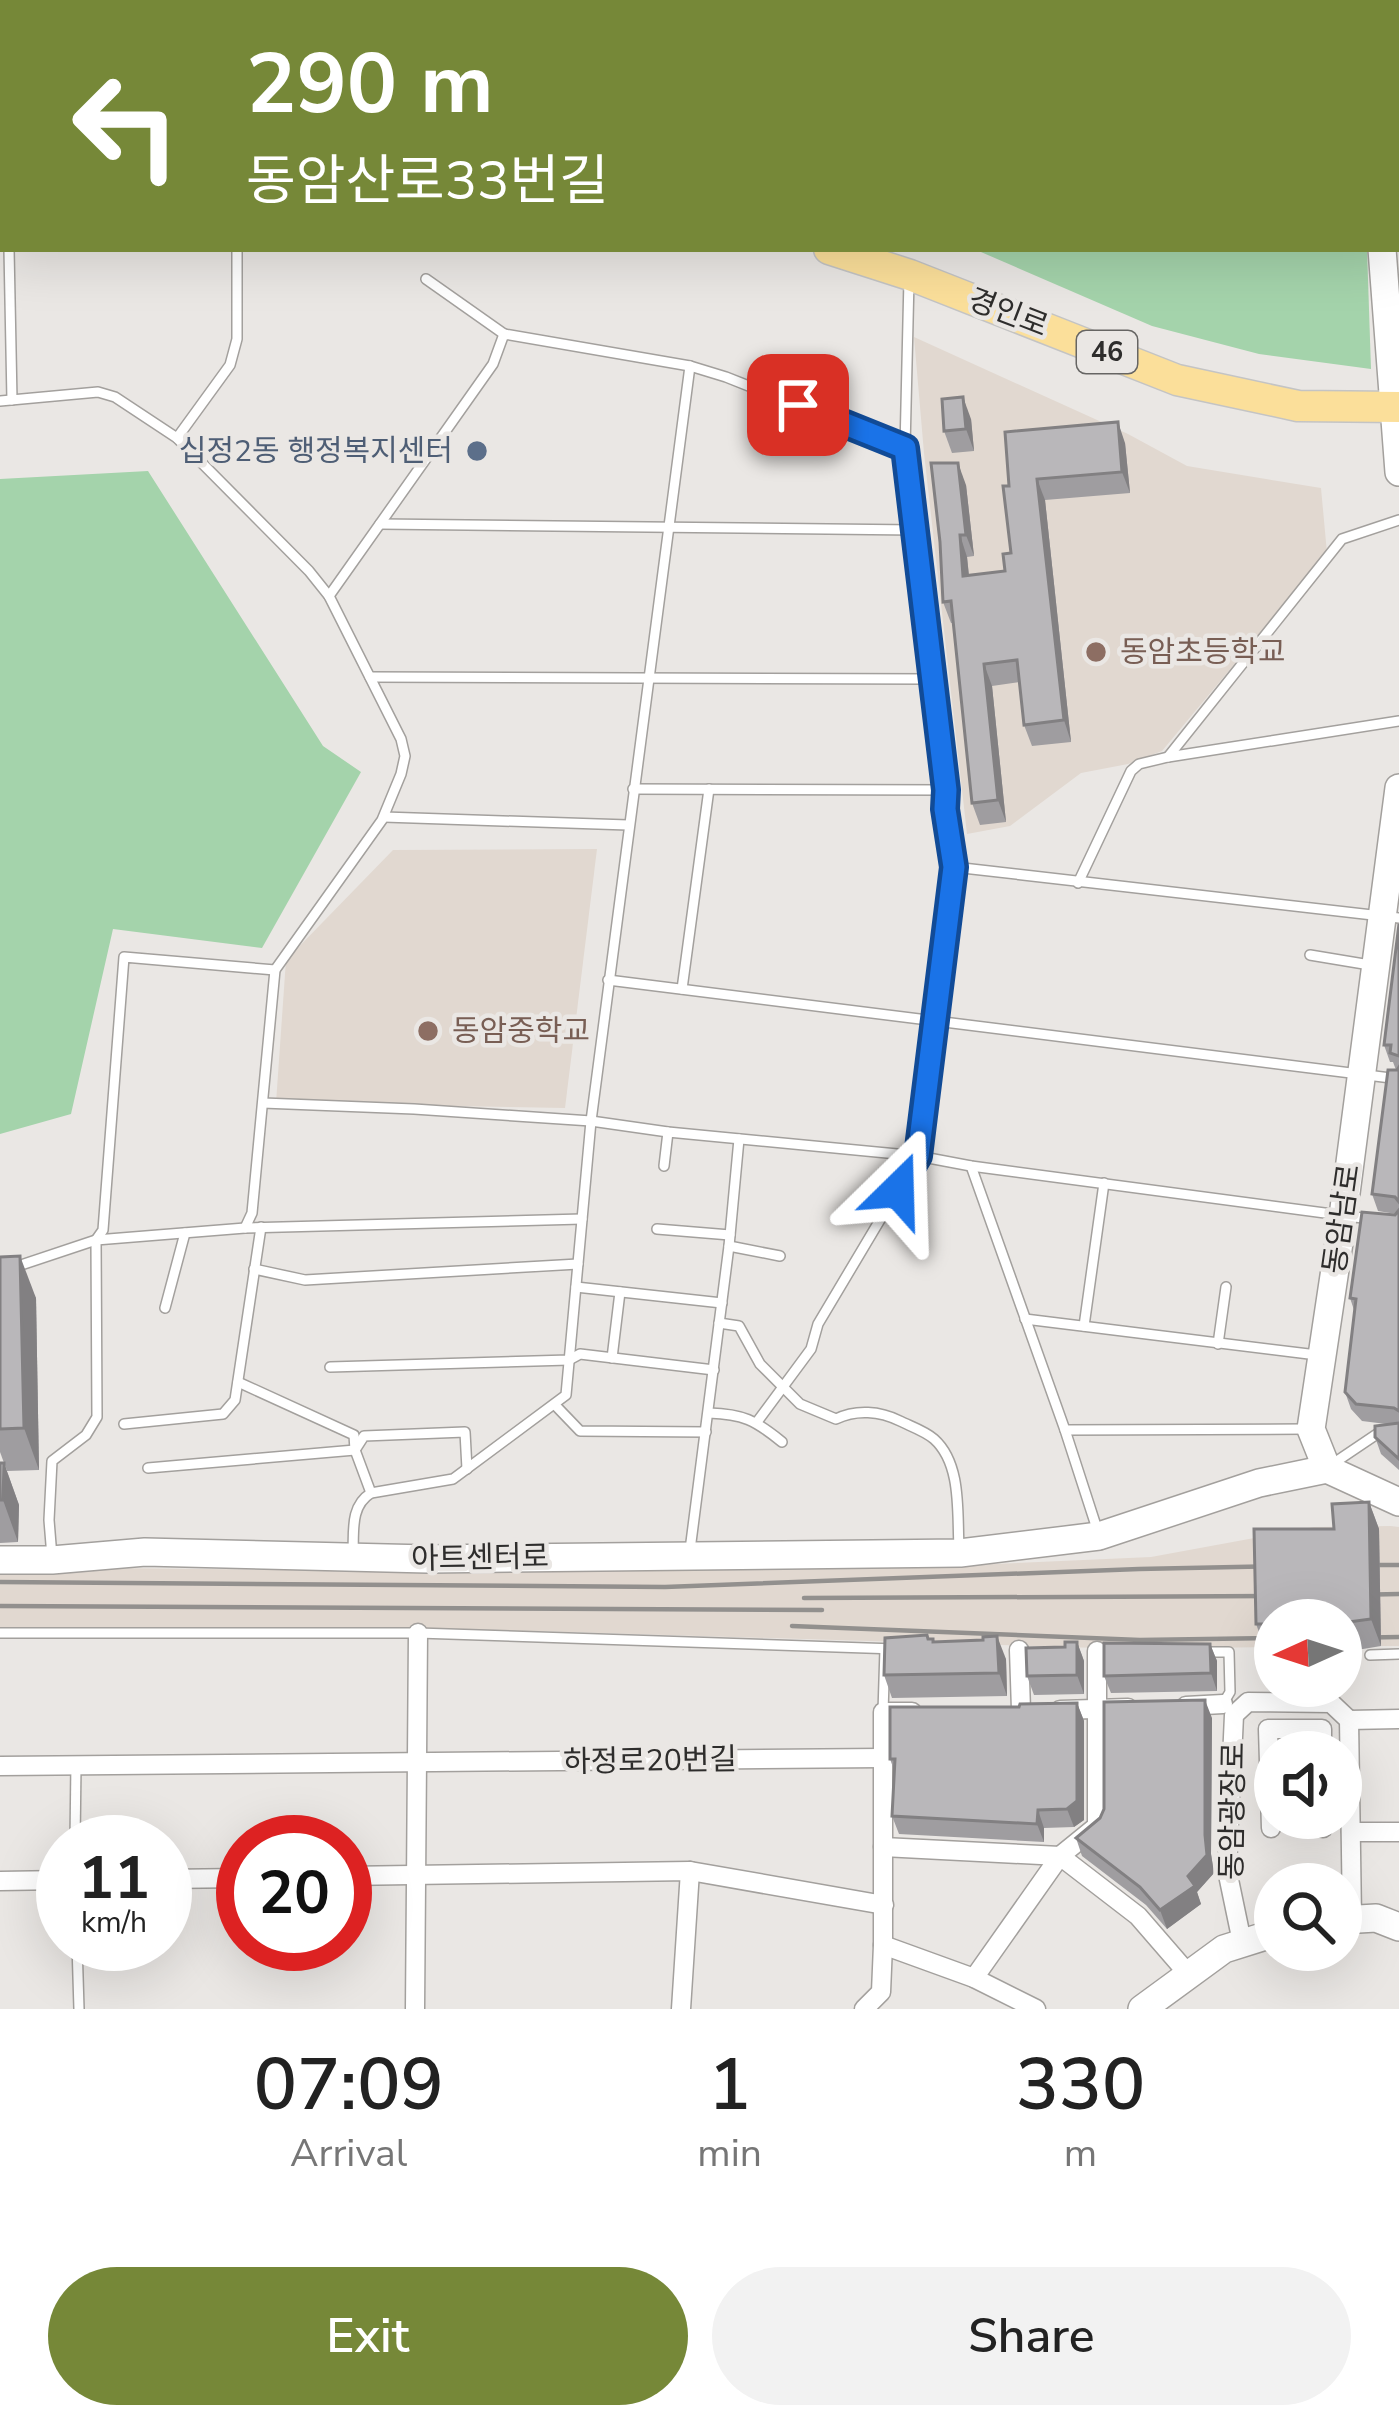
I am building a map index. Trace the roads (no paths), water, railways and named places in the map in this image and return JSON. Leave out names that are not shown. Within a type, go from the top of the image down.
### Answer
[{"type":"main road","name":"경인로","points":[[840,252],[910,274],[1178,380],[1298,406],[1397,407]]},
{"type":"street","points":[[1382,252],[1399,472]]},
{"type":"street","name":"동암남로","points":[[1312,1429],[1375,966],[1390,917],[1399,790]]},
{"type":"street","points":[[1312,1429],[1327,1468],[1399,1502]]},
{"type":"street","name":"아트센터로","points":[[0,1560],[145,1552],[352,1559],[960,1553],[1100,1536],[1259,1484],[1327,1468]]},
{"type":"street","points":[[415,2009],[418,1633]]},
{"type":"street","points":[[1021,1711],[1029,1650]]},
{"type":"street","points":[[974,1978],[1060,1856],[1097,1826],[1097,1709],[1088,1651]]},
{"type":"street","name":"동암광장로","points":[[1242,1942],[1228,1870],[1234,1738],[1228,1710],[1248,1702],[1331,1702],[1349,1720],[1399,1720]]},
{"type":"street","points":[[1160,1707],[1228,1710]]},
{"type":"street","points":[[998,1711],[1139,1708]]},
{"type":"street","points":[[864,2009],[880,1992],[883,1712],[929,1712]]},
{"type":"street","points":[[1349,1720],[1349,1731]]},
{"type":"street","points":[[1268,1731],[1322,1731]]},
{"type":"street","points":[[1234,1738],[1254,1737]]},
{"type":"street","name":"하정로20번길","points":[[0,1766],[882,1758]]},
{"type":"street","points":[[1362,1832],[1399,1832]]},
{"type":"street","points":[[883,1847],[1060,1856],[1138,1916],[1190,1976]]},
{"type":"street","points":[[372,1876],[689,1871],[884,1905]]},
{"type":"street","points":[[681,2009],[689,1871]]},
{"type":"street","points":[[0,1881],[36,1880]]},
{"type":"street","points":[[1362,1918],[1376,1918],[1399,1927]]},
{"type":"street","points":[[1142,2009],[1224,1948],[1254,1939]]},
{"type":"street","points":[[883,1945],[974,1978],[1036,2009]]},
{"type":"lane","points":[[9,252],[13,400]]},
{"type":"lane","points":[[177,438],[230,365],[238,339],[237,252]]},
{"type":"lane","points":[[757,1422],[811,1349],[818,1324],[918,1156],[954,867],[905,448],[910,274]]},
{"type":"lane","points":[[426,279],[504,334],[726,377],[905,448]]},
{"type":"lane","points":[[329,596],[493,364],[504,334]]},
{"type":"lane","points":[[352,1559],[356,1508],[371,1493],[453,1479],[566,1395],[608,980],[690,367]]},
{"type":"lane","points":[[0,401],[98,392],[115,397],[177,438],[329,596],[401,739],[405,756],[401,774],[383,817],[274,970],[252,1213],[245,1228]]},
{"type":"lane","points":[[1168,757],[1342,539],[1399,520]]},
{"type":"lane","points":[[380,524],[915,530]]},
{"type":"lane","points":[[370,677],[932,679]]},
{"type":"lane","points":[[1078,883],[1138,764],[1399,721]]},
{"type":"lane","points":[[633,789],[946,790]]},
{"type":"lane","points":[[682,989],[709,789]]},
{"type":"lane","points":[[383,817],[628,826]]},
{"type":"lane","points":[[954,867],[1390,917]]},
{"type":"lane","points":[[1310,956],[1375,966]]},
{"type":"lane","points":[[52,1560],[52,1460],[86,1435],[97,1417],[96,1240],[103,1230],[124,957],[274,970]]},
{"type":"lane","points":[[608,980],[1399,1079]]},
{"type":"lane","points":[[263,1103],[591,1121],[918,1156],[1380,1221]]},
{"type":"lane","points":[[664,1166],[668,1132]]},
{"type":"lane","points":[[689,1556],[739,1138]]},
{"type":"lane","points":[[971,1166],[1100,1536]]},
{"type":"lane","points":[[1084,1326],[1104,1183]]},
{"type":"lane","points":[[0,1272],[96,1240],[261,1227],[582,1219]]},
{"type":"lane","points":[[124,1424],[223,1414],[235,1400],[261,1227]]},
{"type":"lane","points":[[657,1228],[780,1256]]},
{"type":"lane","points":[[165,1308],[185,1233]]},
{"type":"lane","points":[[254,1270],[305,1280],[578,1264]]},
{"type":"lane","points":[[1218,1344],[1226,1287]]},
{"type":"lane","points":[[576,1288],[722,1303]]},
{"type":"lane","points":[[612,1358],[620,1292]]},
{"type":"lane","points":[[1025,1319],[1324,1356]]},
{"type":"lane","points":[[719,1323],[740,1326],[760,1364],[800,1404],[836,1418],[867,1412],[892,1418],[933,1438],[949,1460],[956,1486],[960,1553]]},
{"type":"lane","points":[[330,1367],[569,1360],[580,1354],[714,1370]]},
{"type":"lane","points":[[238,1382],[354,1435],[371,1493]]},
{"type":"lane","points":[[555,1405],[580,1431],[706,1432]]},
{"type":"lane","points":[[709,1413],[734,1414],[757,1422],[782,1442]]},
{"type":"lane","points":[[1065,1430],[1312,1429]]},
{"type":"lane","points":[[355,1450],[364,1436],[465,1432],[467,1468]]},
{"type":"lane","points":[[1327,1468],[1377,1434],[1399,1434]]},
{"type":"lane","points":[[148,1468],[355,1450]]},
{"type":"lane","points":[[0,1634],[418,1633],[907,1649]]},
{"type":"lane","points":[[883,1712],[885,1649]]},
{"type":"lane","points":[[997,1650],[1029,1650]]},
{"type":"lane","points":[[1088,1651],[1119,1651]]},
{"type":"lane","points":[[1185,1652],[1228,1652],[1228,1710]]},
{"type":"lane","points":[[1370,1654],[1399,1654]]},
{"type":"lane","points":[[75,1815],[76,1764]]},
{"type":"lane","points":[[78,1971],[79,2009]]},
{"type":"railway","points":[[1344,1565],[1399,1565]]},
{"type":"railway","points":[[0,1582],[665,1587],[1290,1566]]},
{"type":"railway","points":[[1350,1595],[1399,1594]]},
{"type":"railway","points":[[804,1598],[1290,1596]]},
{"type":"railway","points":[[0,1606],[822,1610]]},
{"type":"railway","points":[[792,1626],[1140,1640],[1254,1638]]},
{"type":"railway","points":[[1362,1638],[1399,1637]]},
{"type":"place","name":"십정2동 행정복지센터","points":[[477,451]]},
{"type":"place","name":"동암초등학교","points":[[1096,652]]},
{"type":"place","name":"동암중학교","points":[[428,1031]]}]
